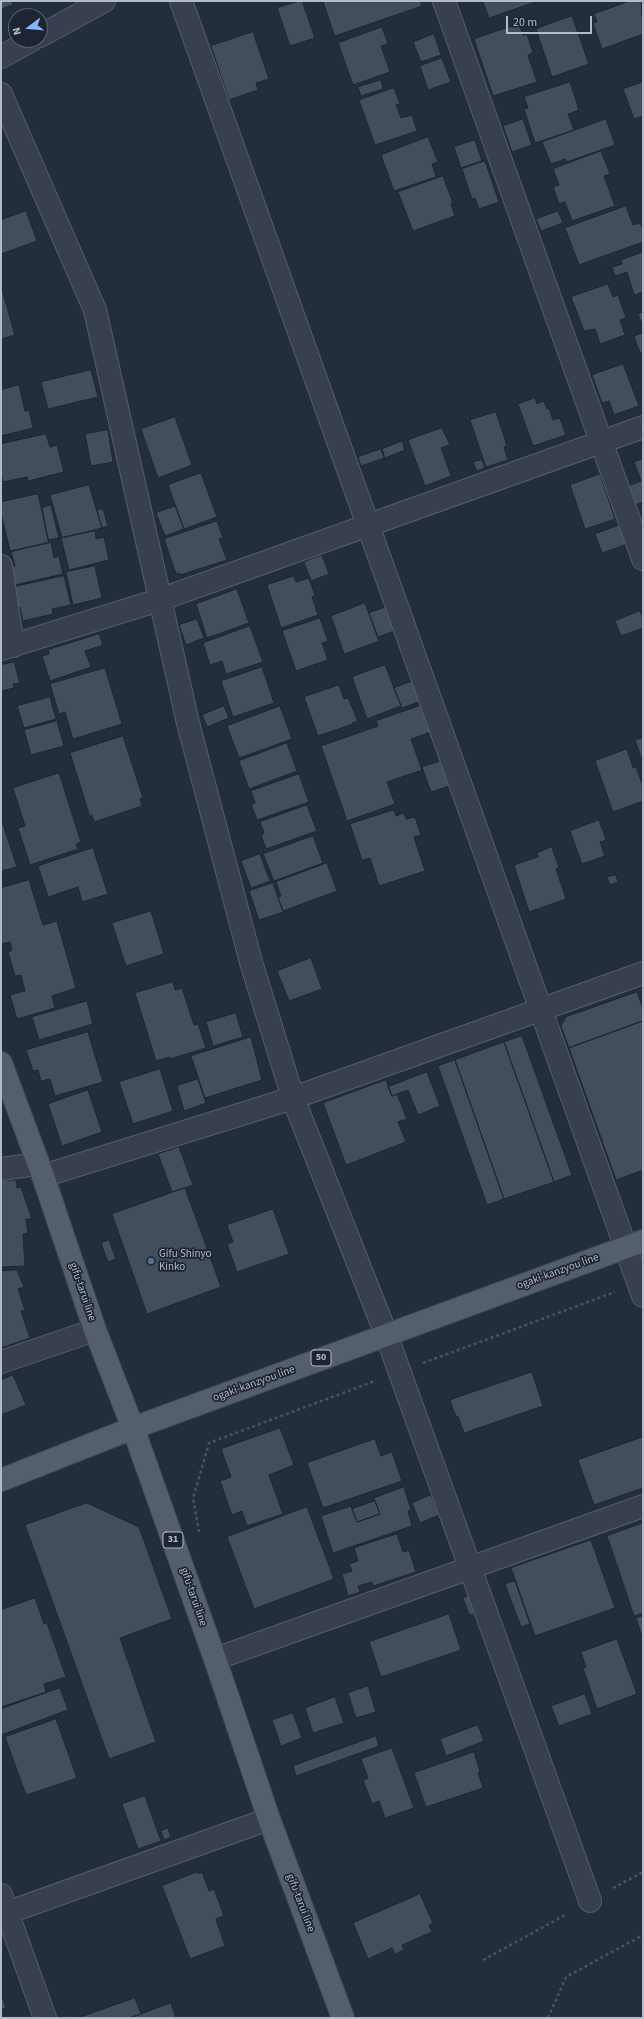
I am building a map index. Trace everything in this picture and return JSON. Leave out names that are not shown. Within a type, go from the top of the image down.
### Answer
[{"type":"main road","name":"gifu-tarui line","points":[[1,1063],[40,1170],[95,1330],[134,1428],[215,1659],[268,1820],[343,2018]]},
{"type":"main road","name":"ogaki-kanzyou line","points":[[1,1480],[134,1428],[386,1334],[634,1244]]},
{"type":"street","points":[[48,32],[104,1]]},
{"type":"street","points":[[181,1],[541,1009],[634,1244],[641,1290]]},
{"type":"street","points":[[444,1],[643,559]]},
{"type":"street","points":[[1,57],[17,48]]},
{"type":"street","points":[[1,94],[95,310],[159,600],[188,722],[251,962],[293,1098],[386,1334],[590,1901]]},
{"type":"street","points":[[1,566],[7,648],[159,600],[643,427]]},
{"type":"street","points":[[1,1168],[40,1170],[293,1098],[643,973]]},
{"type":"street","points":[[1,1362],[95,1330]]},
{"type":"street","points":[[215,1659],[643,1506]]},
{"type":"street","points":[[45,2018],[3,1908],[268,1820]]},
{"type":"path","points":[[201,1540],[193,1498],[209,1443],[399,1372],[641,1290]]},
{"type":"path","points":[[483,1960],[643,1872]]},
{"type":"path","points":[[548,2018],[566,1977],[643,1935]]},
{"type":"building","points":[[1,1],[12,1],[13,5],[1,9]]},
{"type":"building","points":[[302,1],[315,38],[290,46],[277,8]]},
{"type":"building","points":[[323,1],[420,1],[422,6],[335,36]]},
{"type":"building","points":[[538,1],[489,18],[483,2]]},
{"type":"building","points":[[630,1],[641,1],[643,34],[602,49],[593,23],[597,22],[594,14]]},
{"type":"building","points":[[572,16],[589,64],[552,77],[536,29]]},
{"type":"building","points":[[519,24],[523,35],[527,34],[533,53],[528,55],[537,82],[493,96],[474,39]]},
{"type":"building","points":[[382,27],[388,44],[381,46],[390,72],[353,85],[338,43]]},
{"type":"building","points":[[253,32],[269,79],[256,83],[258,90],[229,100],[211,46]]},
{"type":"building","points":[[434,34],[441,55],[421,62],[413,42]]},
{"type":"building","points":[[442,58],[451,82],[428,90],[420,66]]},
{"type":"building","points":[[381,80],[383,89],[361,96],[358,87]]},
{"type":"building","points":[[570,82],[579,110],[568,114],[574,130],[535,143],[524,109],[528,108],[524,97]]},
{"type":"building","points":[[643,82],[643,116],[634,119],[623,89]]},
{"type":"building","points":[[394,88],[400,104],[396,105],[401,118],[412,115],[417,131],[375,145],[359,100]]},
{"type":"building","points":[[523,119],[532,145],[512,152],[503,126]]},
{"type":"building","points":[[606,119],[615,145],[567,162],[565,159],[551,164],[542,142]]},
{"type":"building","points":[[428,137],[438,162],[432,164],[436,177],[394,191],[381,155]]},
{"type":"building","points":[[475,140],[482,161],[461,168],[454,147]]},
{"type":"building","points":[[601,151],[610,174],[604,176],[615,206],[572,221],[565,202],[559,204],[553,187],[559,185],[553,169]]},
{"type":"building","points":[[485,161],[499,202],[479,209],[475,198],[472,199],[462,169]]},
{"type":"building","points":[[443,176],[453,203],[451,204],[455,216],[413,231],[398,192]]},
{"type":"building","points":[[626,206],[633,225],[640,223],[643,230],[643,242],[579,265],[565,228]]},
{"type":"building","points":[[26,211],[37,241],[1,254],[1,220]]},
{"type":"building","points":[[558,211],[563,223],[541,231],[536,219]]},
{"type":"building","points":[[643,252],[643,292],[634,295],[627,272],[615,276],[612,267],[622,264],[621,260]]},
{"type":"building","points":[[608,284],[613,297],[618,295],[626,318],[620,320],[625,335],[600,344],[595,329],[584,331],[571,297]]},
{"type":"building","points":[[1,286],[15,335],[1,339]]},
{"type":"building","points":[[643,312],[643,327],[638,314]]},
{"type":"building","points":[[643,333],[643,352],[640,353],[634,336]]},
{"type":"building","points":[[623,364],[639,406],[614,415],[609,401],[602,403],[592,375]]},
{"type":"building","points":[[91,370],[98,397],[48,409],[41,382]]},
{"type":"building","points":[[19,385],[25,411],[29,410],[33,428],[1,436],[1,390]]},
{"type":"building","points":[[535,398],[537,404],[544,401],[547,409],[549,408],[553,420],[560,418],[566,435],[533,446],[518,404]]},
{"type":"building","points":[[496,412],[507,446],[504,447],[508,460],[486,467],[470,420]]},
{"type":"building","points":[[175,417],[192,465],[158,478],[141,429]]},
{"type":"building","points":[[442,428],[450,445],[441,448],[451,476],[425,486],[408,440]]},
{"type":"building","points":[[108,430],[113,462],[91,466],[85,434]]},
{"type":"building","points":[[46,434],[50,447],[57,445],[64,472],[28,481],[27,477],[3,482],[1,474],[1,444]]},
{"type":"building","points":[[402,441],[405,450],[385,458],[382,449]]},
{"type":"building","points":[[381,449],[384,458],[361,466],[358,457]]},
{"type":"building","points":[[643,459],[643,502],[635,505],[628,486],[641,481],[634,462]]},
{"type":"building","points":[[482,460],[485,468],[477,471],[473,462]]},
{"type":"building","points":[[201,473],[217,517],[184,529],[168,485]]},
{"type":"building","points":[[600,474],[615,519],[585,529],[570,485]]},
{"type":"building","points":[[89,485],[102,528],[62,538],[50,495]]},
{"type":"building","points":[[38,494],[49,543],[10,551],[1,513],[1,502]]},
{"type":"building","points":[[51,505],[59,538],[48,540],[42,508]]},
{"type":"building","points":[[175,506],[184,529],[165,536],[156,513]]},
{"type":"building","points":[[103,509],[108,526],[102,528],[97,510]]},
{"type":"building","points":[[217,521],[223,538],[219,539],[227,560],[180,575],[179,573],[176,574],[164,539]]},
{"type":"building","points":[[620,525],[627,544],[602,553],[595,534]]},
{"type":"building","points":[[95,531],[96,539],[104,537],[109,560],[69,570],[61,538]]},
{"type":"building","points":[[51,542],[54,558],[59,556],[63,574],[10,586],[6,568],[15,566],[11,552]]},
{"type":"building","points":[[322,555],[329,574],[311,581],[304,562]]},
{"type":"building","points":[[95,566],[102,598],[73,605],[66,572]]},
{"type":"building","points":[[64,576],[71,605],[52,609],[53,614],[23,621],[20,607],[17,608],[13,587]]},
{"type":"building","points":[[294,576],[296,582],[309,578],[315,596],[312,597],[318,615],[281,628],[267,585]]},
{"type":"building","points":[[237,589],[249,623],[207,638],[196,604]]},
{"type":"building","points":[[365,603],[379,641],[344,654],[331,616]]},
{"type":"building","points":[[386,607],[394,631],[378,637],[369,613]]},
{"type":"building","points":[[640,611],[643,618],[643,628],[621,636],[615,621]]},
{"type":"building","points":[[320,618],[328,641],[322,643],[328,660],[296,671],[282,631]]},
{"type":"building","points":[[197,619],[204,638],[186,645],[179,625]]},
{"type":"building","points":[[250,626],[263,662],[226,674],[222,661],[210,665],[203,643]]},
{"type":"building","points":[[99,634],[103,645],[85,651],[91,667],[50,681],[42,656],[49,654],[48,650]]},
{"type":"building","points":[[14,662],[20,683],[13,684],[14,688],[1,691],[1,665]]},
{"type":"building","points":[[385,665],[401,706],[367,719],[352,677]]},
{"type":"building","points":[[262,667],[274,703],[233,717],[221,681]]},
{"type":"building","points":[[105,668],[122,724],[73,739],[65,712],[59,714],[50,684]]},
{"type":"building","points":[[413,681],[421,701],[402,708],[394,688]]},
{"type":"building","points":[[339,685],[344,699],[348,698],[358,721],[318,736],[304,697]]},
{"type":"building","points":[[50,697],[56,719],[24,728],[17,706]]},
{"type":"building","points":[[422,705],[431,732],[411,739],[422,770],[387,782],[395,804],[347,821],[321,746],[378,726],[376,721]]},
{"type":"building","points":[[224,706],[229,718],[207,727],[202,715]]},
{"type":"building","points":[[280,706],[292,739],[239,758],[227,726]]},
{"type":"building","points":[[57,721],[64,746],[31,755],[24,730]]},
{"type":"building","points":[[123,736],[143,798],[140,799],[142,806],[94,822],[92,815],[90,817],[70,753]]},
{"type":"building","points":[[643,738],[643,763],[635,740]]},
{"type":"building","points":[[287,743],[297,771],[249,789],[239,761]]},
{"type":"building","points":[[627,749],[633,768],[636,767],[643,786],[643,801],[613,812],[595,761]]},
{"type":"building","points":[[441,761],[449,786],[431,792],[422,767]]},
{"type":"building","points":[[59,773],[81,842],[76,844],[78,849],[30,865],[18,828],[25,826],[13,788]]},
{"type":"building","points":[[299,774],[309,802],[257,820],[251,804],[255,803],[251,791]]},
{"type":"building","points":[[307,805],[317,831],[266,849],[261,835],[264,833],[260,822]]},
{"type":"building","points":[[394,810],[396,816],[404,813],[406,819],[415,817],[421,835],[414,837],[425,871],[379,886],[370,858],[362,860],[350,824]]},
{"type":"building","points":[[599,820],[606,840],[600,842],[605,856],[582,864],[570,831]]},
{"type":"building","points":[[1,824],[3,824],[17,867],[1,871]]},
{"type":"building","points":[[313,836],[323,863],[274,881],[263,854]]},
{"type":"building","points":[[552,847],[559,868],[556,869],[566,899],[529,912],[514,865],[538,857],[537,853]]},
{"type":"building","points":[[93,848],[108,894],[82,902],[78,887],[48,897],[38,866]]},
{"type":"building","points":[[260,854],[270,881],[251,888],[241,861]]},
{"type":"building","points":[[327,863],[337,891],[283,911],[278,897],[281,896],[276,882]]},
{"type":"building","points":[[616,875],[618,882],[610,885],[607,877]]},
{"type":"building","points":[[29,880],[43,925],[57,921],[76,988],[52,996],[55,1008],[17,1019],[10,995],[25,991],[21,975],[15,976],[8,952],[12,950],[10,942],[1,944],[1,888]]},
{"type":"building","points":[[273,883],[283,912],[259,920],[249,891]]},
{"type":"building","points":[[151,911],[164,954],[126,966],[112,923]]},
{"type":"building","points":[[311,958],[322,989],[289,1001],[277,971]]},
{"type":"building","points":[[173,982],[175,990],[182,988],[194,1025],[198,1024],[206,1048],[170,1059],[170,1057],[156,1061],[135,993]]},
{"type":"building","points":[[637,992],[643,1009],[643,1021],[569,1048],[561,1026],[566,1017]]},
{"type":"building","points":[[87,1001],[93,1024],[39,1040],[32,1017]]},
{"type":"building","points":[[236,1013],[243,1037],[213,1046],[206,1022]]},
{"type":"building","points":[[643,1021],[643,1170],[616,1180],[569,1048]]},
{"type":"building","points":[[88,1032],[103,1082],[55,1096],[50,1079],[41,1081],[38,1070],[33,1071],[26,1050]]},
{"type":"building","points":[[522,1036],[572,1175],[554,1182],[504,1042]]},
{"type":"building","points":[[251,1037],[262,1080],[205,1098],[191,1056]]},
{"type":"building","points":[[504,1042],[554,1182],[504,1199],[455,1060]]},
{"type":"building","points":[[455,1060],[504,1199],[487,1205],[438,1066]]},
{"type":"building","points":[[160,1069],[173,1111],[133,1124],[119,1082]]},
{"type":"building","points":[[427,1072],[440,1106],[418,1115],[408,1090],[392,1096],[388,1087]]},
{"type":"building","points":[[198,1079],[206,1103],[184,1111],[177,1086]]},
{"type":"building","points":[[386,1080],[392,1096],[397,1094],[407,1119],[398,1122],[406,1142],[346,1165],[323,1103]]},
{"type":"building","points":[[88,1090],[102,1132],[62,1146],[48,1104]]},
{"type":"building","points":[[179,1147],[193,1185],[172,1192],[158,1154]]},
{"type":"building","points":[[16,1180],[17,1188],[21,1187],[32,1219],[26,1219],[28,1233],[23,1234],[25,1266],[1,1267],[1,1181]]},
{"type":"building","points":[[185,1188],[221,1287],[147,1314],[112,1214]]},
{"type":"building","points":[[273,1209],[289,1254],[237,1272],[227,1244],[233,1242],[227,1225]]},
{"type":"building","points":[[109,1240],[116,1259],[108,1262],[101,1243]]},
{"type":"building","points":[[17,1270],[24,1287],[18,1289],[25,1310],[21,1311],[30,1338],[1,1348],[1,1271]]},
{"type":"building","points":[[532,1372],[543,1406],[464,1433],[450,1400]]},
{"type":"building","points":[[13,1375],[26,1405],[1,1415],[1,1380]]},
{"type":"building","points":[[280,1428],[294,1465],[269,1475],[283,1514],[247,1526],[242,1511],[232,1515],[220,1481],[231,1477],[221,1449]]},
{"type":"building","points":[[643,1437],[643,1488],[594,1505],[578,1460]]},
{"type":"building","points":[[375,1439],[381,1456],[392,1452],[402,1481],[323,1508],[307,1463]]},
{"type":"building","points":[[404,1487],[411,1510],[408,1511],[412,1526],[333,1553],[321,1516],[351,1506],[357,1522],[380,1514],[374,1498]]},
{"type":"building","points":[[431,1495],[439,1515],[420,1523],[412,1503]]},
{"type":"building","points":[[375,1501],[380,1514],[357,1522],[352,1509]]},
{"type":"building","points":[[87,1503],[139,1527],[172,1619],[120,1638],[156,1742],[109,1759],[25,1525]]},
{"type":"building","points":[[307,1507],[334,1579],[254,1609],[227,1537]]},
{"type":"building","points":[[643,1523],[643,1613],[634,1616],[607,1536]]},
{"type":"building","points":[[397,1534],[403,1552],[409,1550],[416,1572],[373,1586],[372,1582],[358,1586],[360,1592],[348,1596],[342,1574],[352,1571],[349,1564],[358,1561],[354,1548]]},
{"type":"building","points":[[591,1540],[615,1608],[535,1636],[511,1568]]},
{"type":"building","points":[[515,1581],[530,1624],[521,1627],[505,1584]]},
{"type":"building","points":[[470,1595],[476,1613],[469,1615],[463,1598]]},
{"type":"building","points":[[35,1598],[44,1624],[47,1623],[66,1677],[44,1684],[46,1692],[1,1707],[1,1610]]},
{"type":"building","points":[[449,1614],[461,1650],[381,1677],[369,1642]]},
{"type":"building","points":[[643,1616],[643,1640],[636,1618]]},
{"type":"building","points":[[617,1639],[637,1694],[597,1709],[583,1668],[586,1667],[581,1652]]},
{"type":"building","points":[[368,1686],[376,1712],[356,1718],[348,1693]]},
{"type":"building","points":[[60,1688],[68,1710],[1,1735],[1,1709]]},
{"type":"building","points":[[585,1694],[592,1714],[559,1726],[551,1706]]},
{"type":"building","points":[[335,1697],[344,1723],[313,1733],[305,1708]]},
{"type":"building","points":[[293,1713],[302,1738],[281,1746],[272,1720]]},
{"type":"building","points":[[56,1719],[77,1778],[26,1795],[5,1737]]},
{"type":"building","points":[[478,1725],[484,1741],[446,1756],[440,1739]]},
{"type":"building","points":[[376,1736],[379,1746],[296,1776],[293,1766]]},
{"type":"building","points":[[392,1748],[414,1808],[385,1818],[379,1801],[372,1804],[363,1780],[368,1778],[361,1759]]},
{"type":"building","points":[[474,1752],[480,1771],[478,1773],[483,1788],[426,1807],[414,1773]]},
{"type":"building","points":[[145,1796],[161,1841],[138,1849],[122,1804]]},
{"type":"building","points":[[168,1828],[171,1837],[164,1840],[161,1831]]},
{"type":"building","points":[[197,1872],[198,1874],[202,1872],[209,1891],[214,1889],[224,1916],[216,1919],[225,1946],[190,1959],[162,1886]]},
{"type":"building","points":[[420,1894],[433,1923],[429,1925],[432,1932],[402,1945],[404,1950],[395,1954],[392,1948],[368,1959],[353,1923]]},
{"type":"building","points":[[1,1994],[6,2008],[1,2010]]},
{"type":"building","points":[[135,1998],[141,2014],[129,2018],[78,2018]]},
{"type":"building","points":[[171,2003],[176,2018],[129,2018],[141,2014]]},
{"type":"place","name":"Gifu Shinyo Kinko","points":[[151,1261]]}]
